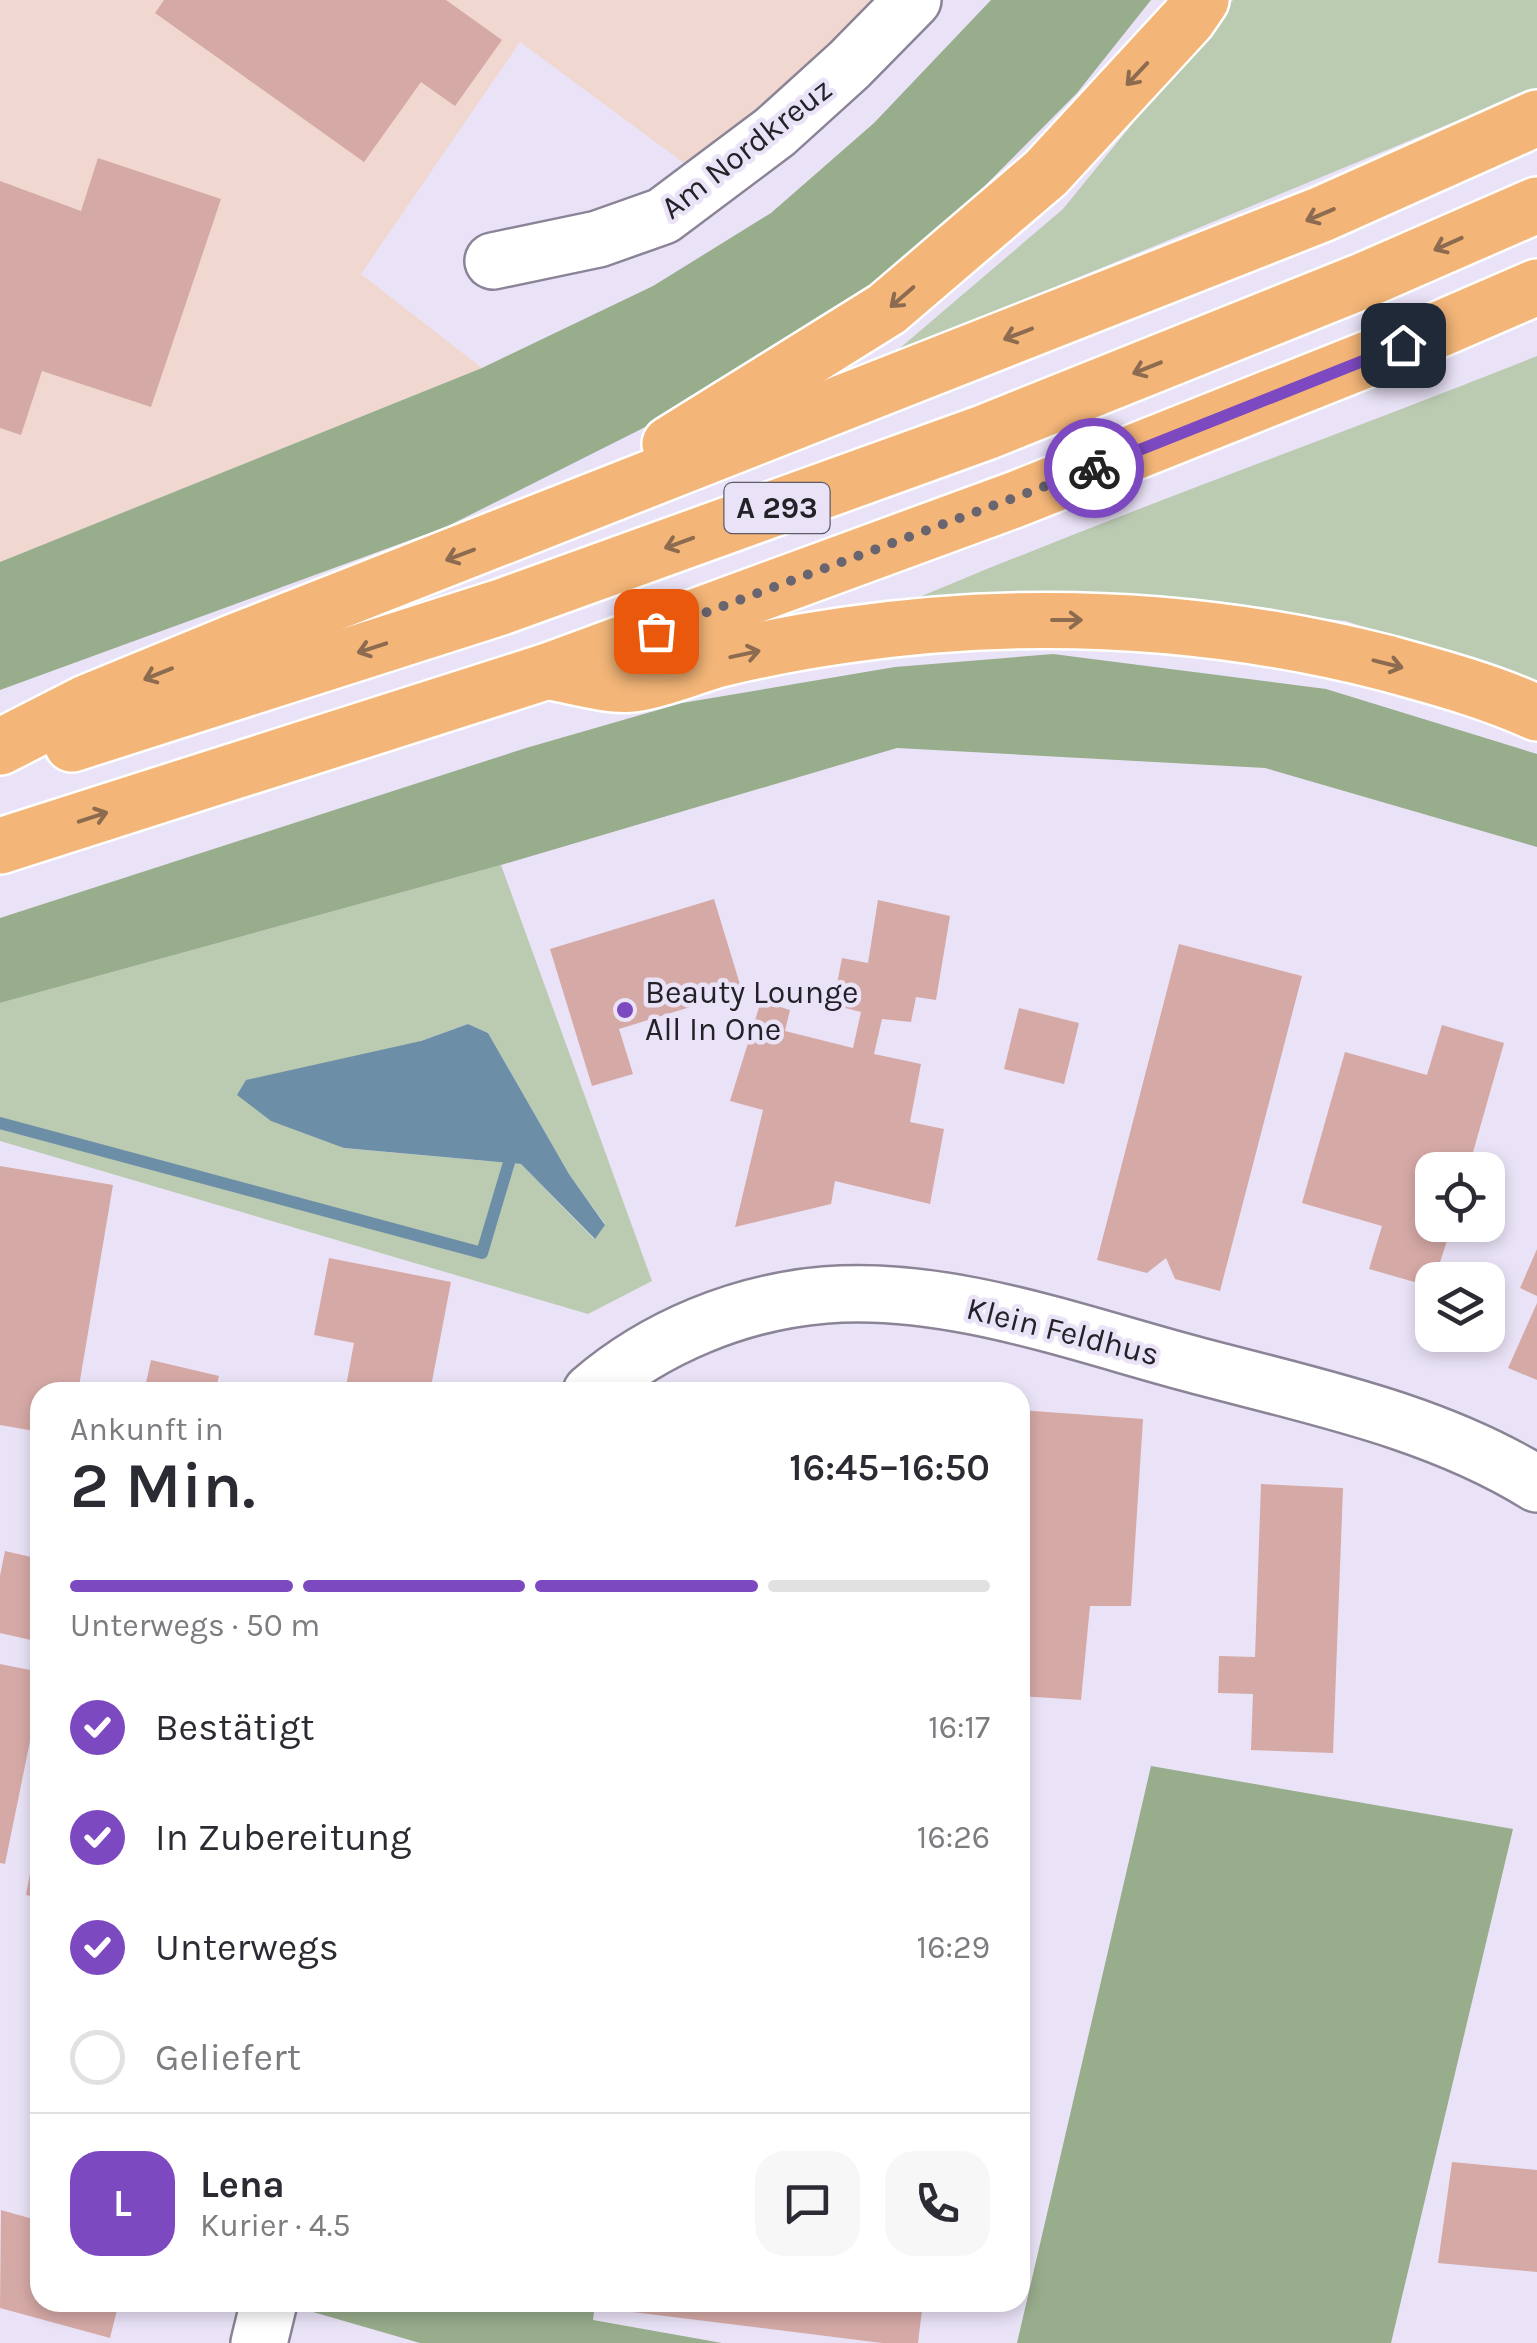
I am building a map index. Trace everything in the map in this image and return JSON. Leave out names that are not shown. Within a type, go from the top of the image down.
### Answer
[{"type":"highway","points":[[550,518],[887,309],[1046,173],[1188,18],[1200,0]]},
{"type":"highway","points":[[0,747],[102,696],[1322,214],[1537,118]]},
{"type":"highway","name":"A 293","points":[[0,767],[502,607],[986,432],[1365,280],[1537,204]]},
{"type":"highway","name":"A 293","points":[[0,846],[548,672],[1019,498],[1403,345],[1537,287]]},
{"type":"highway","points":[[548,672],[630,685],[720,659],[811,640],[922,625],[1084,620],[1171,625],[1345,653],[1430,675],[1537,713]]},
{"type":"street","name":"Am Nordkreuz","points":[[494,260],[598,239],[663,216],[775,132],[849,65],[912,0]]},
{"type":"street","name":"Klein Feldhus","points":[[604,1382],[680,1335],[764,1305],[846,1294],[910,1297],[1000,1313],[1378,1415],[1479,1451],[1537,1484]]},
{"type":"street","points":[[259,2343],[267,2312]]},
{"type":"shaded area","points":[[0,0],[873,0],[838,39],[692,169],[520,42],[361,274],[482,368],[0,562]]},
{"type":"green space","points":[[991,0],[1151,0],[1077,93],[953,218],[845,309],[711,394],[446,527],[0,690],[0,562],[482,368],[653,286],[771,213],[874,123]]},
{"type":"green space","points":[[1233,0],[1537,0],[1537,88],[893,354],[1063,209]]},
{"type":"green space","points":[[1537,356],[1537,687],[1346,621],[1159,601],[896,607],[1055,542]]},
{"type":"green space","points":[[1053,654],[1326,689],[1537,754],[1537,847],[1265,768],[897,748],[501,865],[0,1003],[0,918],[526,748],[682,703],[895,667]]},
{"type":"green space","points":[[501,865],[652,1281],[588,1314],[0,1141],[0,1003]],"holes":[[[468,1024],[488,1033],[569,1174],[605,1224],[594,1239],[521,1164],[343,1148],[421,1041]]]},
{"type":"green space","points":[[1151,1766],[1513,1829],[1391,2343],[1017,2343],[1024,2312],[1030,2312],[1030,2287]]},
{"type":"green space","points":[[313,2312],[594,2312],[593,2320],[722,2343],[420,2343]]},
{"type":"water","points":[[468,1024],[488,1033],[569,1174],[605,1225],[595,1239],[521,1164],[344,1148],[271,1121],[237,1095],[246,1080],[421,1041]]},
{"type":"building","points":[[164,0],[446,0],[502,40],[455,106],[421,82],[364,162],[155,13]]},
{"type":"building","points":[[98,158],[221,199],[151,407],[42,371],[21,435],[0,428],[0,181],[81,211]]},
{"type":"building","name":"Beauty Lounge All In One","points":[[714,899],[742,991],[619,1029],[633,1074],[592,1086],[550,949]]},
{"type":"building","points":[[878,900],[950,916],[936,1000],[916,997],[911,1022],[882,1019],[874,1054],[921,1064],[910,1122],[944,1129],[930,1204],[835,1181],[831,1204],[735,1227],[763,1110],[730,1101],[761,1001],[790,1010],[785,1031],[853,1048],[861,1012],[833,1005],[842,958],[868,963]]},
{"type":"building","points":[[1179,944],[1302,976],[1220,1291],[1175,1279],[1166,1258],[1147,1273],[1097,1260]]},
{"type":"building","points":[[1019,1008],[1079,1023],[1064,1084],[1004,1069]]},
{"type":"building","points":[[1442,1025],[1504,1043],[1473,1152],[1415,1152],[1415,1242],[1447,1242],[1440,1262],[1415,1262],[1415,1282],[1369,1269],[1382,1226],[1302,1203],[1345,1052],[1427,1075]]},
{"type":"building","points":[[0,1166],[113,1185],[80,1382],[30,1382],[30,1430],[0,1425]]},
{"type":"building","points":[[1537,1249],[1537,1296],[1520,1288]]},
{"type":"building","points":[[329,1258],[451,1282],[432,1382],[347,1382],[354,1343],[314,1335]]},
{"type":"building","points":[[1537,1303],[1537,1380],[1508,1368]]},
{"type":"building","points":[[151,1360],[219,1376],[218,1382],[146,1382]]},
{"type":"building","points":[[1030,1411],[1143,1419],[1131,1606],[1090,1606],[1081,1700],[1030,1697]]},
{"type":"building","points":[[1261,1484],[1343,1488],[1333,1753],[1251,1750],[1253,1694],[1218,1693],[1219,1656],[1255,1657]]},
{"type":"building","points":[[5,1551],[30,1557],[30,1640],[0,1633],[0,1576]]},
{"type":"building","points":[[0,1664],[30,1670],[30,1741],[5,1864],[0,1863]]},
{"type":"building","points":[[1452,2162],[1537,2170],[1537,2272],[1438,2263]]},
{"type":"building","points":[[1,2210],[30,2218],[30,2312],[116,2312],[110,2338],[0,2308]]},
{"type":"building","points":[[632,2312],[922,2312],[918,2343],[882,2343]]},
{"type":"waterway","points":[[0,1123],[482,1253],[513,1149]]},
{"type":"way so far","points":[[656,631],[1094,468]]},
{"type":"place","name":"Beauty Lounge All In One","points":[[625,1010]]},
{"type":"route","points":[[1094,468],[1403,345]]}]
